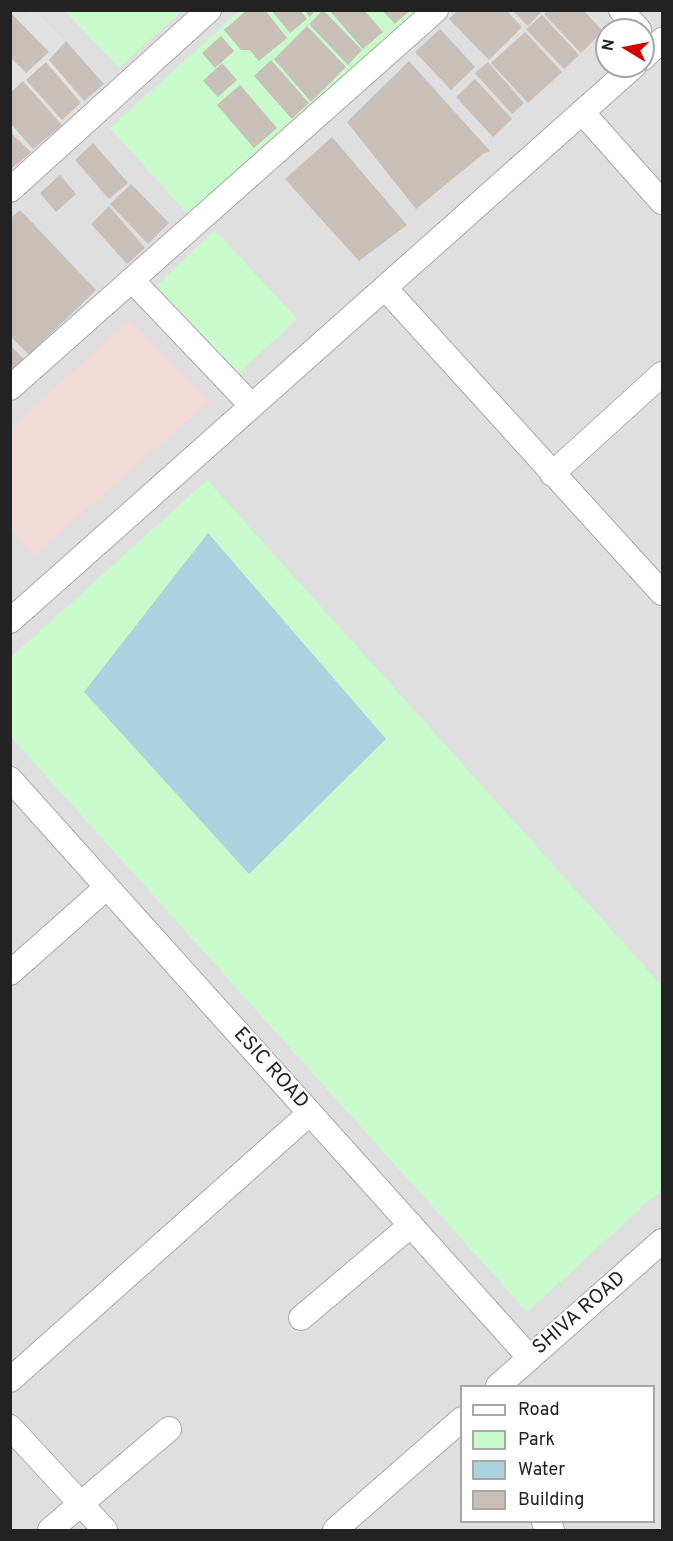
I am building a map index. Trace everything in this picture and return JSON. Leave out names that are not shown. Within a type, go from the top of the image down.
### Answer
[{"type":"street","points":[[10,190],[209,10]]},
{"type":"street","points":[[10,388],[436,10]]},
{"type":"street","points":[[10,621],[620,78]]},
{"type":"street","points":[[582,112],[663,202]]},
{"type":"street","points":[[132,280],[252,406]]},
{"type":"street","points":[[385,288],[552,474],[663,593]]},
{"type":"street","points":[[552,474],[663,374]]},
{"type":"street","name":"ESIC ROAD","points":[[10,779],[530,1358]]},
{"type":"street","points":[[10,974],[107,887]]},
{"type":"street","points":[[10,1380],[310,1113]]},
{"type":"street","points":[[301,1318],[411,1225]]},
{"type":"street","name":"SHIVA ROAD","points":[[499,1385],[663,1242]]},
{"type":"street","points":[[335,1530],[460,1424]]},
{"type":"street","points":[[10,1427],[105,1530]]},
{"type":"street","points":[[50,1530],[169,1428]]},
{"type":"shaded area","points":[[11,11],[662,11],[662,1530],[11,1530]]},
{"type":"shaded area","points":[[29,11],[36,11],[105,82],[11,170],[11,28]]},
{"type":"shaded area","points":[[130,320],[210,401],[33,556],[11,530],[11,427]]},
{"type":"green space","points":[[65,11],[182,11],[119,68]]},
{"type":"green space","points":[[239,11],[433,11],[191,218],[110,128]]},
{"type":"green space","points":[[215,230],[297,319],[225,386],[143,298]]},
{"type":"green space","points":[[207,480],[662,986],[662,1189],[527,1312],[11,737],[10,658]]},
{"type":"water","points":[[208,533],[386,739],[249,874],[84,692]]},
{"type":"building","points":[[247,10],[265,10],[287,38],[259,61],[250,50],[241,50],[224,30]]},
{"type":"building","points":[[271,10],[300,10],[307,19],[290,33]]},
{"type":"building","points":[[304,10],[316,10],[310,17]]},
{"type":"building","points":[[323,10],[362,50],[348,65],[309,24]]},
{"type":"building","points":[[329,10],[364,10],[383,32],[363,49]]},
{"type":"building","points":[[382,10],[410,10],[395,24]]},
{"type":"building","points":[[458,10],[506,10],[522,27],[489,60],[449,19]]},
{"type":"building","points":[[512,10],[543,10],[528,26]]},
{"type":"building","points":[[547,10],[583,10],[595,23],[595,39],[581,53],[544,14]]},
{"type":"building","points":[[12,14],[49,52],[26,73],[10,57]]},
{"type":"building","points":[[542,15],[579,55],[564,69],[526,29]]},
{"type":"building","points":[[307,26],[346,67],[311,102],[274,59]]},
{"type":"building","points":[[440,29],[475,67],[451,90],[415,52]]},
{"type":"building","points":[[525,32],[562,72],[528,103],[491,63]]},
{"type":"building","points":[[221,36],[234,51],[215,68],[202,53]]},
{"type":"building","points":[[66,41],[104,84],[84,101],[49,60]]},
{"type":"building","points":[[271,60],[309,103],[292,119],[254,76]]},
{"type":"building","points":[[409,61],[490,151],[483,154],[416,209],[347,122]]},
{"type":"building","points":[[46,62],[81,103],[62,120],[26,80]]},
{"type":"building","points":[[488,62],[524,103],[512,114],[475,73]]},
{"type":"building","points":[[222,63],[237,80],[218,97],[203,81]]},
{"type":"building","points":[[475,79],[512,119],[493,137],[456,97]]},
{"type":"building","points":[[23,81],[62,125],[33,149],[10,123],[10,93]]},
{"type":"building","points":[[240,85],[277,128],[254,148],[217,105]]},
{"type":"building","points":[[10,132],[31,152],[10,170]]},
{"type":"building","points":[[332,137],[407,225],[359,261],[285,179]]},
{"type":"building","points":[[93,143],[128,183],[109,199],[75,160]]},
{"type":"building","points":[[60,175],[76,194],[56,212],[40,193]]},
{"type":"building","points":[[131,184],[169,223],[148,244],[110,204]]},
{"type":"building","points":[[109,206],[145,248],[127,264],[91,224]]},
{"type":"building","points":[[20,210],[96,290],[29,355],[10,336],[10,219]]},
{"type":"building","points":[[10,345],[25,360],[10,374]]}]
